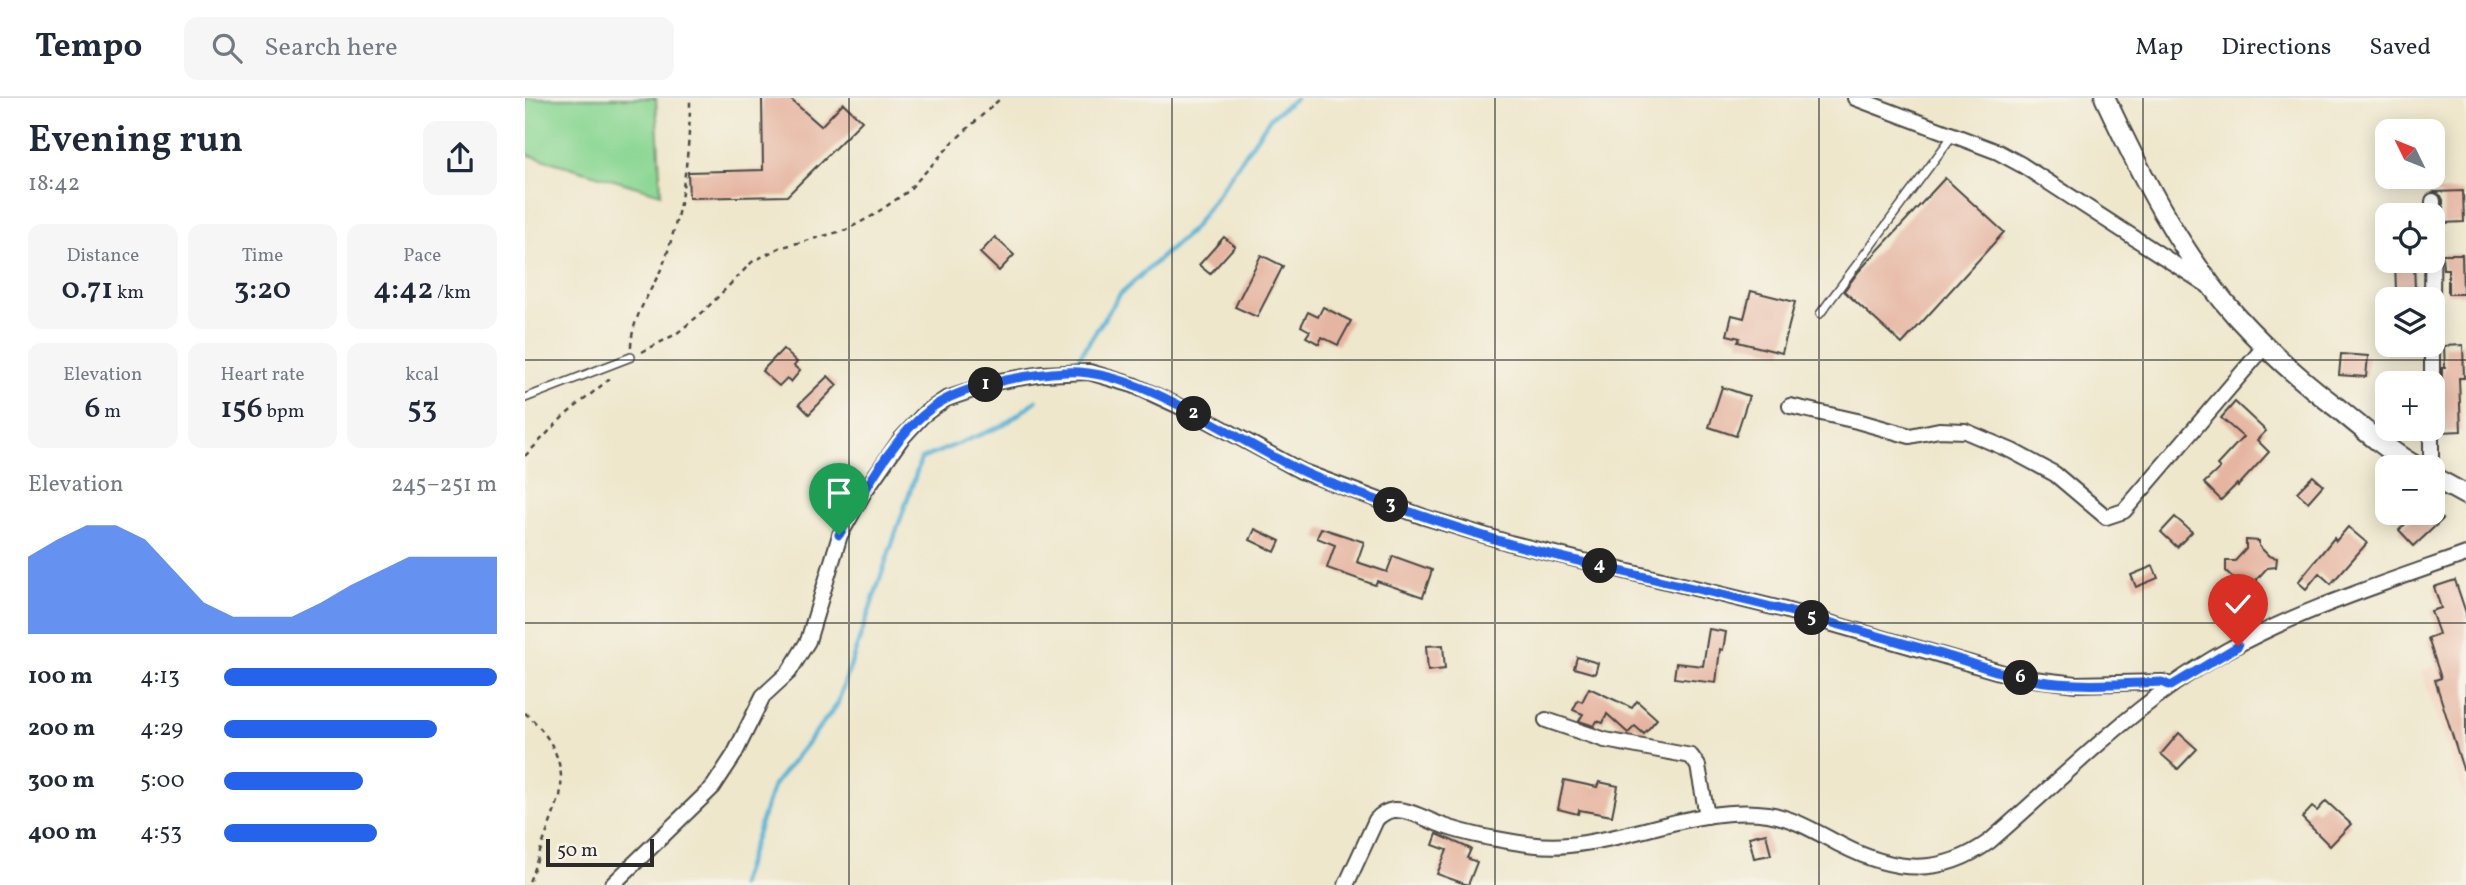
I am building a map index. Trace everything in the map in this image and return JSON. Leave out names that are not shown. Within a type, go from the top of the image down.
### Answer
[{"type":"street","points":[[1855,98],[1998,152],[2217,292]]},
{"type":"street","points":[[2105,98],[2164,215],[2217,292],[2265,346],[2327,401],[2401,455]]},
{"type":"street","points":[[2432,287],[2433,201]]},
{"type":"street","points":[[1790,406],[1910,436],[1940,430],[1965,431],[2012,451],[2055,474],[2071,485],[2098,512],[2106,517],[2114,516],[2124,512],[2265,346]]},
{"type":"street","points":[[612,885],[713,787],[734,755],[763,696],[789,672],[808,641],[839,535],[864,492],[901,439],[924,414],[946,399],[1000,381],[1043,374],[1089,372],[1133,385],[1196,414],[1301,471],[1412,513],[1510,543],[1781,609],[2017,677],[2060,683],[2162,682],[2171,686]]},
{"type":"street","points":[[2445,484],[2466,495]]},
{"type":"street","points":[[1346,885],[1372,825],[1380,816],[1390,811],[1403,811],[1463,832],[1541,846],[1593,842],[1707,816],[1740,813],[1776,816],[1856,852],[1883,861],[1916,867],[1950,863],[1990,841],[2171,686],[2227,652],[2312,609],[2466,554]]},
{"type":"street","points":[[1546,720],[1605,740],[1691,756],[1697,766],[1707,816]]},
{"type":"lane","points":[[1820,314],[1953,135]]},
{"type":"lane","points":[[525,398],[631,357]]},
{"type":"path","points":[[631,357],[630,344],[636,319],[665,260],[682,200],[690,134],[690,98]]},
{"type":"path","points":[[525,456],[563,417],[619,371],[631,357],[676,334],[703,312],[752,262],[779,248],[846,230],[889,204],[907,191],[954,141],[1001,98]]},
{"type":"path","points":[[525,713],[558,755],[563,781],[528,885]]},
{"type":"shaded area","points":[[2466,656],[2466,801],[2421,671]]},
{"type":"green space","points":[[525,98],[656,98],[661,194],[525,154]]},
{"type":"building","points":[[762,98],[789,98],[821,126],[843,103],[862,121],[787,196],[689,198],[688,172],[763,170]]},
{"type":"building","points":[[1945,178],[2004,232],[1902,344],[1844,291],[1859,271]]},
{"type":"building","points":[[2463,191],[2464,222],[2445,223],[2445,203],[2435,192]]},
{"type":"building","points":[[995,237],[1014,255],[999,271],[980,253]]},
{"type":"building","points":[[1224,237],[1235,246],[1210,274],[1199,265]]},
{"type":"building","points":[[2445,254],[2462,254],[2463,294],[2448,294],[2448,269],[2445,269]]},
{"type":"building","points":[[1261,255],[1283,266],[1257,317],[1235,307]]},
{"type":"building","points":[[2395,273],[2414,273],[2415,287],[2396,287]]},
{"type":"building","points":[[1751,291],[1795,302],[1782,353],[1738,342],[1740,338],[1727,335],[1732,315],[1744,318]]},
{"type":"building","points":[[1323,307],[1351,321],[1338,345],[1322,337],[1319,344],[1306,337],[1310,331],[1301,326],[1308,312],[1318,317]]},
{"type":"building","points":[[2463,345],[2464,378],[2459,378],[2461,431],[2445,432],[2445,371],[2442,371],[2442,368],[2445,368],[2445,346]]},
{"type":"building","points":[[783,349],[797,362],[794,366],[800,371],[791,382],[787,378],[779,386],[762,371]]},
{"type":"building","points":[[2341,354],[2368,356],[2366,377],[2339,375]]},
{"type":"building","points":[[828,376],[837,385],[809,414],[799,404]]},
{"type":"building","points":[[1722,387],[1749,396],[1736,436],[1709,427]]},
{"type":"building","points":[[2235,402],[2266,431],[2257,440],[2269,452],[2238,486],[2237,484],[2221,500],[2204,483],[2220,468],[2217,465],[2243,437],[2221,418]]},
{"type":"building","points":[[2313,476],[2323,485],[2308,502],[2297,492]]},
{"type":"building","points":[[2175,517],[2192,532],[2177,547],[2161,532]]},
{"type":"building","points":[[2404,525],[2437,525],[2414,546],[2399,530]]},
{"type":"building","points":[[2348,527],[2367,543],[2331,584],[2319,573],[2306,589],[2298,582],[2334,538],[2336,541]]},
{"type":"building","points":[[1321,528],[1364,542],[1357,562],[1387,572],[1393,556],[1432,570],[1423,597],[1377,581],[1375,585],[1327,568],[1335,545],[1317,538]]},
{"type":"building","points":[[1255,529],[1280,541],[1275,552],[1250,540]]},
{"type":"building","points":[[2246,540],[2259,541],[2259,546],[2269,556],[2277,558],[2276,567],[2267,568],[2257,579],[2257,590],[2245,590],[2226,571],[2226,561],[2235,561],[2246,549]]},
{"type":"building","points":[[2153,566],[2158,578],[2136,587],[2131,575]]},
{"type":"building","points":[[2455,580],[2466,613],[2466,768],[2463,769],[2435,680],[2441,678],[2428,638],[2439,634],[2431,611],[2441,608],[2434,587]]},
{"type":"building","points":[[1709,629],[1726,632],[1723,650],[1720,649],[1716,683],[1674,678],[1676,663],[1703,666]]},
{"type":"building","points":[[1443,645],[1445,669],[1428,671],[1426,646]]},
{"type":"building","points":[[1577,657],[1598,663],[1595,674],[1574,668]]},
{"type":"building","points":[[1589,688],[1632,708],[1637,701],[1657,719],[1644,734],[1635,726],[1628,733],[1607,714],[1603,723],[1597,721],[1594,726],[1579,721],[1583,714],[1573,710],[1578,700],[1582,702]]},
{"type":"building","points":[[2179,733],[2197,749],[2178,769],[2161,754]]},
{"type":"building","points":[[1564,780],[1597,787],[1599,782],[1618,786],[1612,816],[1579,810],[1578,814],[1558,809]]},
{"type":"building","points":[[2326,801],[2351,824],[2330,846],[2302,818],[2312,807],[2317,811]]},
{"type":"building","points":[[1766,833],[1771,855],[1754,858],[1749,837]]},
{"type":"building","points":[[1437,834],[1471,849],[1467,858],[1477,862],[1468,885],[1437,874],[1447,850],[1433,845]]},
{"type":"waterway","points":[[1078,359],[1120,294],[1193,229],[1271,117],[1296,98]]},
{"type":"waterway","points":[[740,885],[773,786],[837,705],[921,459],[1004,425],[1036,401]]},
{"type":"route","points":[[839,535],[892,451],[913,425],[934,406],[960,393],[1000,381],[1043,374],[1089,372],[1133,385],[1169,401],[1301,471],[1424,517],[1510,543],[1781,609],[2017,677],[2076,684],[2162,682],[2171,686],[2238,646]]}]
